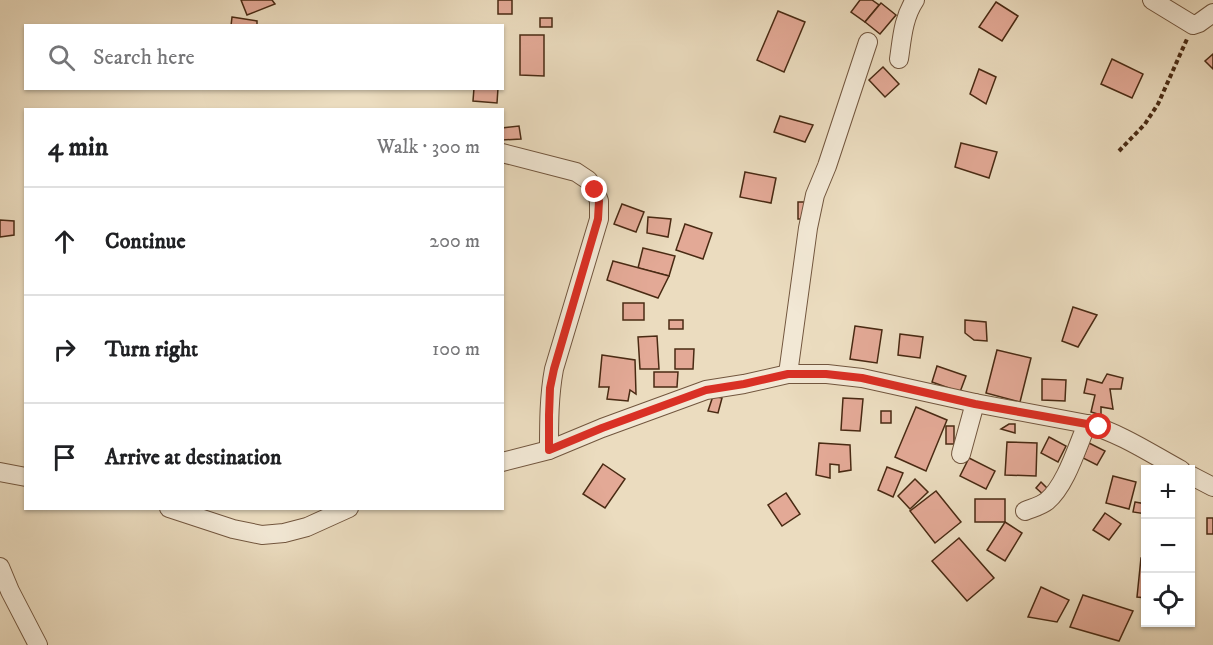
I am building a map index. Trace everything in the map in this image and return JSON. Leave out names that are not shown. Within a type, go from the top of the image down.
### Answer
[{"type":"street","points":[[899,59],[904,26],[909,9],[915,0]]},
{"type":"street","points":[[1152,0],[1193,25],[1213,13]]},
{"type":"street","points":[[788,374],[808,228],[815,195],[828,166],[868,42]]},
{"type":"street","points":[[504,154],[576,172],[588,180],[599,201],[598,219],[550,388],[549,450]]},
{"type":"street","points":[[504,461],[549,450],[706,390],[788,374],[826,374],[862,378],[975,404],[1099,427],[1172,465]]},
{"type":"street","points":[[961,454],[975,404]]},
{"type":"street","points":[[1025,512],[1046,502],[1057,490],[1087,424]]},
{"type":"street","points":[[0,472],[24,477]]},
{"type":"street","points":[[1195,477],[1211,484]]},
{"type":"street","points":[[175,510],[233,529],[262,535],[284,533],[306,527],[344,510]]},
{"type":"street","points":[[0,567],[38,645]]},
{"type":"path","points":[[1119,151],[1145,124],[1158,104],[1193,25]]},
{"type":"building","points":[[241,0],[272,0],[275,4],[247,15]]},
{"type":"building","points":[[498,0],[512,0],[512,14],[498,14]]},
{"type":"building","points":[[860,0],[872,0],[879,5],[865,22],[851,12]]},
{"type":"building","points":[[996,2],[1018,16],[1002,41],[979,27]]},
{"type":"building","points":[[881,3],[896,15],[880,34],[865,22]]},
{"type":"building","points":[[778,11],[805,22],[784,72],[757,60]]},
{"type":"building","points":[[232,17],[257,21],[257,24],[231,24]]},
{"type":"building","points":[[540,18],[552,18],[552,27],[540,27]]},
{"type":"building","points":[[520,35],[544,35],[544,76],[520,75]]},
{"type":"building","points":[[1213,54],[1213,69],[1205,61]]},
{"type":"building","points":[[1112,59],[1143,74],[1132,98],[1101,84]]},
{"type":"building","points":[[883,67],[899,84],[885,97],[869,80]]},
{"type":"building","points":[[979,69],[996,77],[986,104],[970,94]]},
{"type":"building","points":[[474,90],[498,90],[497,103],[473,101]]},
{"type":"building","points":[[780,116],[813,125],[805,142],[774,132]]},
{"type":"building","points":[[519,126],[521,139],[504,140],[504,128]]},
{"type":"building","points":[[961,143],[997,152],[989,178],[955,167]]},
{"type":"building","points":[[745,172],[776,178],[771,203],[740,197]]},
{"type":"building","points":[[798,202],[809,202],[809,219],[798,219]]},
{"type":"building","points":[[622,204],[644,212],[636,232],[614,224]]},
{"type":"building","points":[[648,217],[671,219],[668,237],[647,233]]},
{"type":"building","points":[[0,220],[14,221],[14,235],[0,237]]},
{"type":"building","points":[[685,224],[712,233],[703,259],[676,250]]},
{"type":"building","points":[[643,248],[675,256],[669,276],[638,268]]},
{"type":"building","points":[[613,261],[669,276],[658,298],[607,280]]},
{"type":"building","points":[[623,303],[644,303],[644,320],[623,320]]},
{"type":"building","points":[[1073,307],[1097,315],[1078,347],[1062,341]]},
{"type":"building","points":[[669,320],[683,320],[683,329],[669,329]]},
{"type":"building","points":[[965,320],[986,322],[987,341],[974,340],[965,333]]},
{"type":"building","points":[[855,326],[882,330],[877,363],[850,359]]},
{"type":"building","points":[[900,334],[923,337],[920,358],[898,355]]},
{"type":"building","points":[[657,336],[659,369],[640,369],[638,337]]},
{"type":"building","points":[[675,349],[694,349],[693,369],[675,369]]},
{"type":"building","points":[[997,350],[1031,358],[1020,402],[986,393]]},
{"type":"building","points":[[602,355],[635,360],[636,394],[630,390],[628,401],[607,399],[609,387],[599,387]]},
{"type":"building","points":[[937,366],[966,376],[960,392],[932,382]]},
{"type":"building","points":[[654,372],[678,372],[677,387],[654,387]]},
{"type":"building","points":[[1107,374],[1123,378],[1121,389],[1110,389],[1113,409],[1101,407],[1101,415],[1091,412],[1095,395],[1084,393],[1087,379],[1102,383]]},
{"type":"building","points":[[1042,379],[1066,380],[1065,401],[1042,400]]},
{"type":"building","points":[[713,396],[722,398],[718,413],[708,411]]},
{"type":"building","points":[[843,398],[863,399],[860,431],[841,430]]},
{"type":"building","points":[[916,407],[947,420],[926,471],[895,457]]},
{"type":"building","points":[[881,411],[891,411],[891,423],[881,423]]},
{"type":"building","points":[[1009,424],[1015,424],[1015,433],[1001,429]]},
{"type":"building","points":[[946,426],[954,426],[954,444],[946,444]]},
{"type":"building","points":[[1049,437],[1066,446],[1058,462],[1041,453]]},
{"type":"building","points":[[1007,442],[1037,443],[1036,476],[1005,475]]},
{"type":"building","points":[[819,443],[850,445],[851,470],[839,472],[839,465],[830,464],[830,478],[816,475]]},
{"type":"building","points":[[1089,443],[1105,451],[1097,465],[1083,458]]},
{"type":"building","points":[[969,458],[995,471],[986,489],[960,476]]},
{"type":"building","points":[[603,464],[625,479],[605,508],[583,494]]},
{"type":"building","points":[[887,467],[903,473],[893,497],[878,490]]},
{"type":"building","points":[[1113,476],[1136,482],[1129,509],[1106,503]]},
{"type":"building","points":[[915,479],[928,492],[910,509],[898,496]]},
{"type":"building","points":[[1041,482],[1050,491],[1045,496],[1036,488]]},
{"type":"building","points":[[936,491],[961,522],[935,543],[910,511]]},
{"type":"building","points":[[786,493],[800,514],[782,526],[768,505]]},
{"type":"building","points":[[975,499],[1005,499],[1005,522],[975,522]]},
{"type":"building","points":[[1135,502],[1141,503],[1141,513],[1133,512]]},
{"type":"building","points":[[1105,513],[1121,524],[1109,540],[1093,530]]},
{"type":"building","points":[[1207,518],[1213,518],[1213,534],[1207,534]]},
{"type":"building","points":[[1005,522],[1022,533],[1005,561],[987,550]]},
{"type":"building","points":[[959,538],[994,578],[967,601],[932,561]]},
{"type":"building","points":[[1141,558],[1141,597],[1137,597]]},
{"type":"building","points":[[1041,587],[1069,600],[1057,622],[1028,617]]},
{"type":"building","points":[[1083,595],[1133,611],[1119,641],[1070,627]]},
{"type":"route","points":[[595,190],[599,201],[598,219],[550,388],[549,450],[706,390],[788,374],[826,374],[862,378],[975,404],[1099,427]]}]
